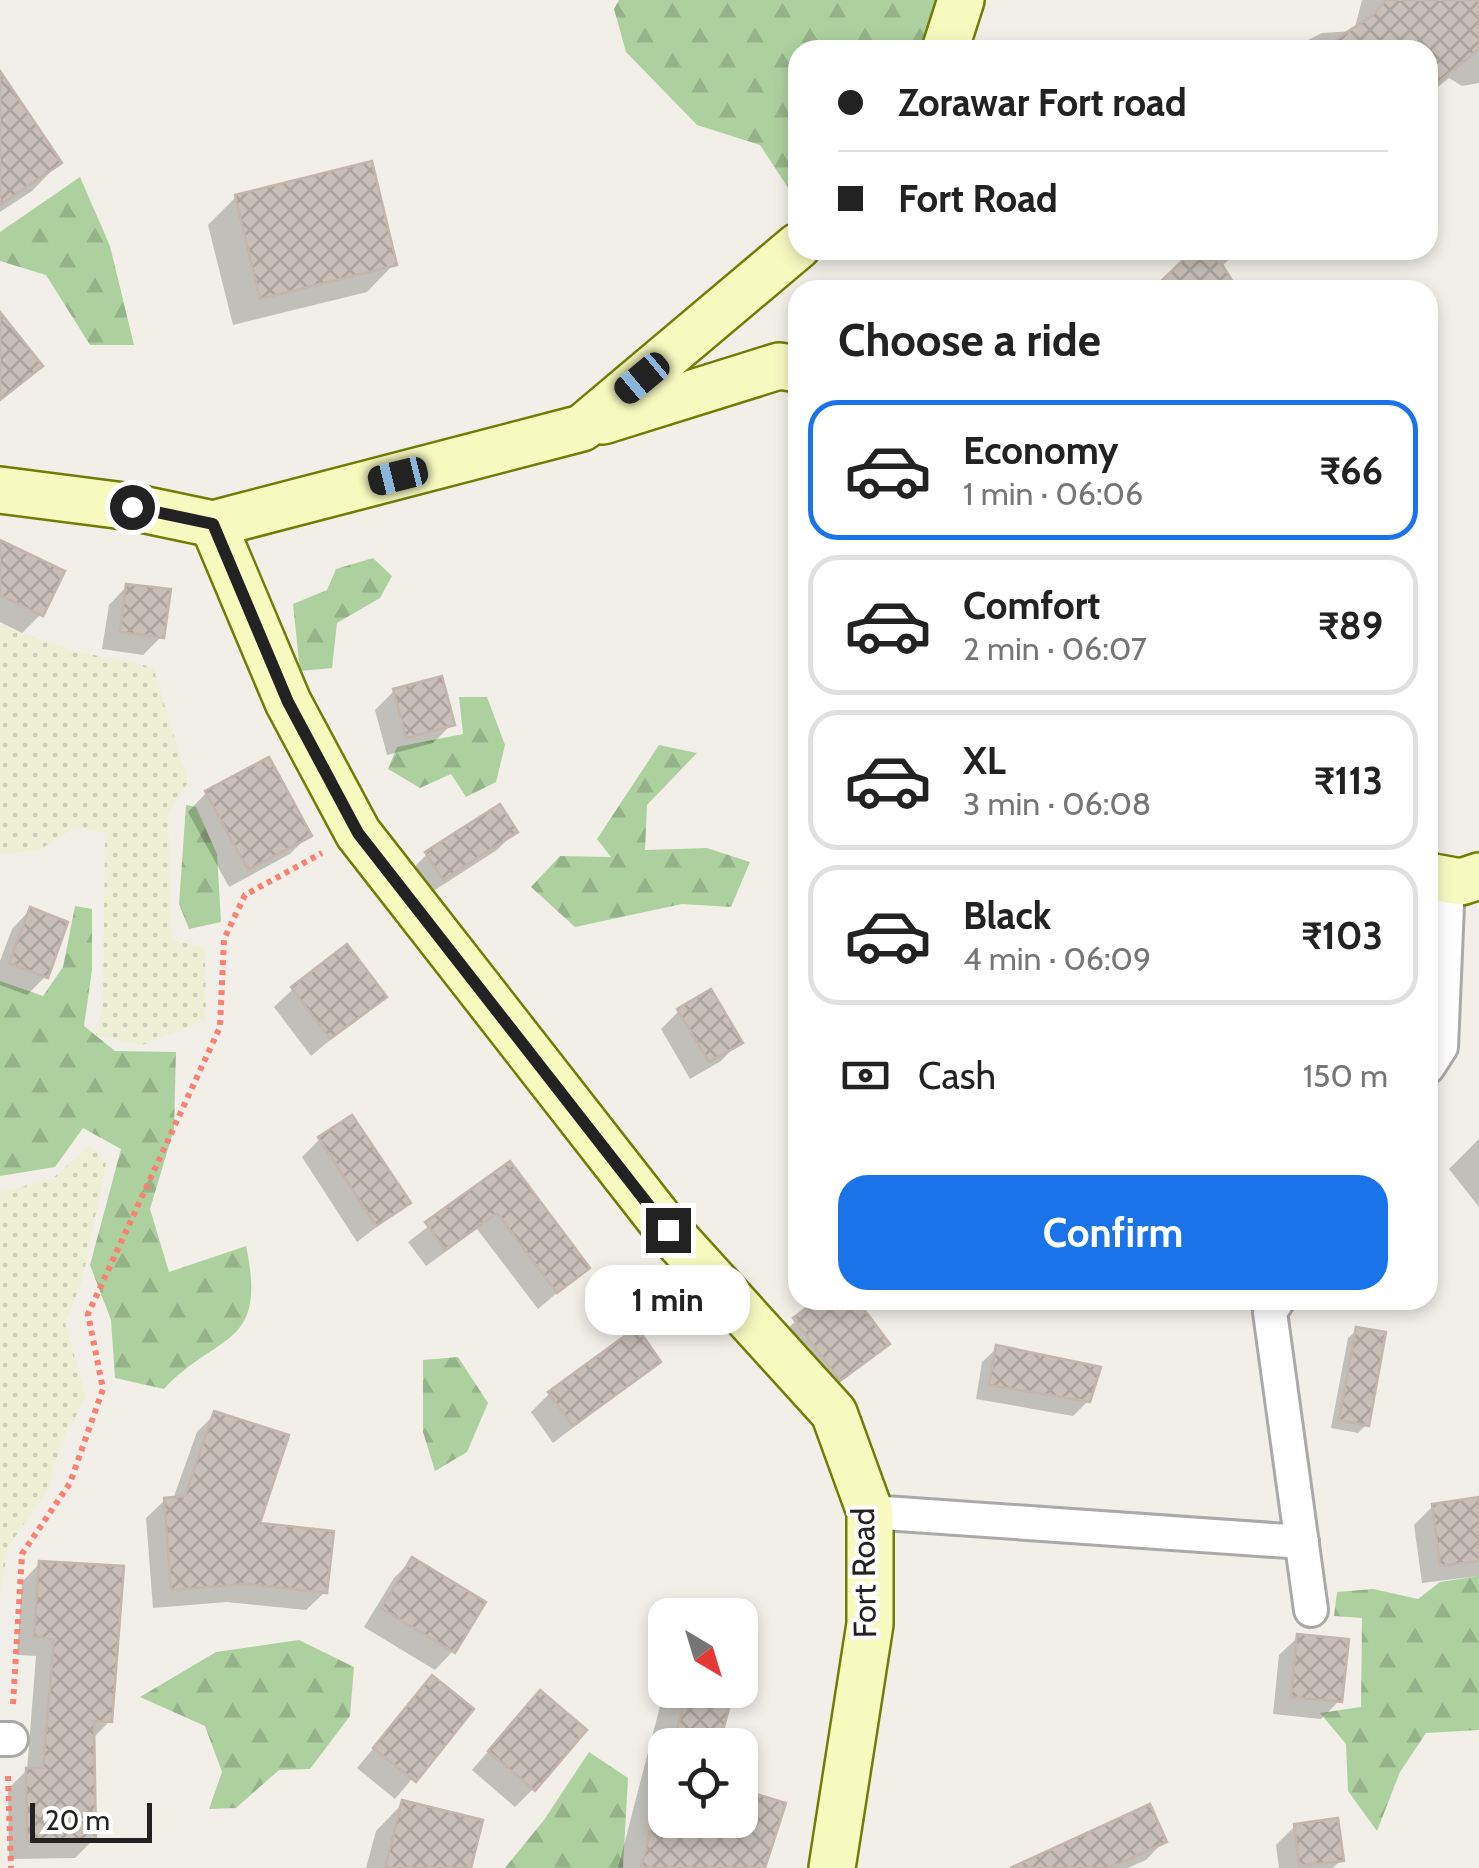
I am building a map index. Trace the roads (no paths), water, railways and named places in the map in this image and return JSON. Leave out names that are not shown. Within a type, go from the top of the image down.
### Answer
[{"type":"street","points":[[949,40],[961,0]]},
{"type":"street","points":[[582,428],[788,254]]},
{"type":"street","points":[[0,490],[132,507],[213,524],[582,428],[778,366],[788,368]]},
{"type":"street","name":"Fort Road","points":[[213,524],[288,702],[358,833],[668,1230],[834,1414],[870,1512],[870,1624],[832,1868]]},
{"type":"street","points":[[1438,1051],[1452,878]]},
{"type":"street","points":[[1271,1310],[1311,1610]]},
{"type":"street","points":[[870,1512],[1302,1542]]}]
